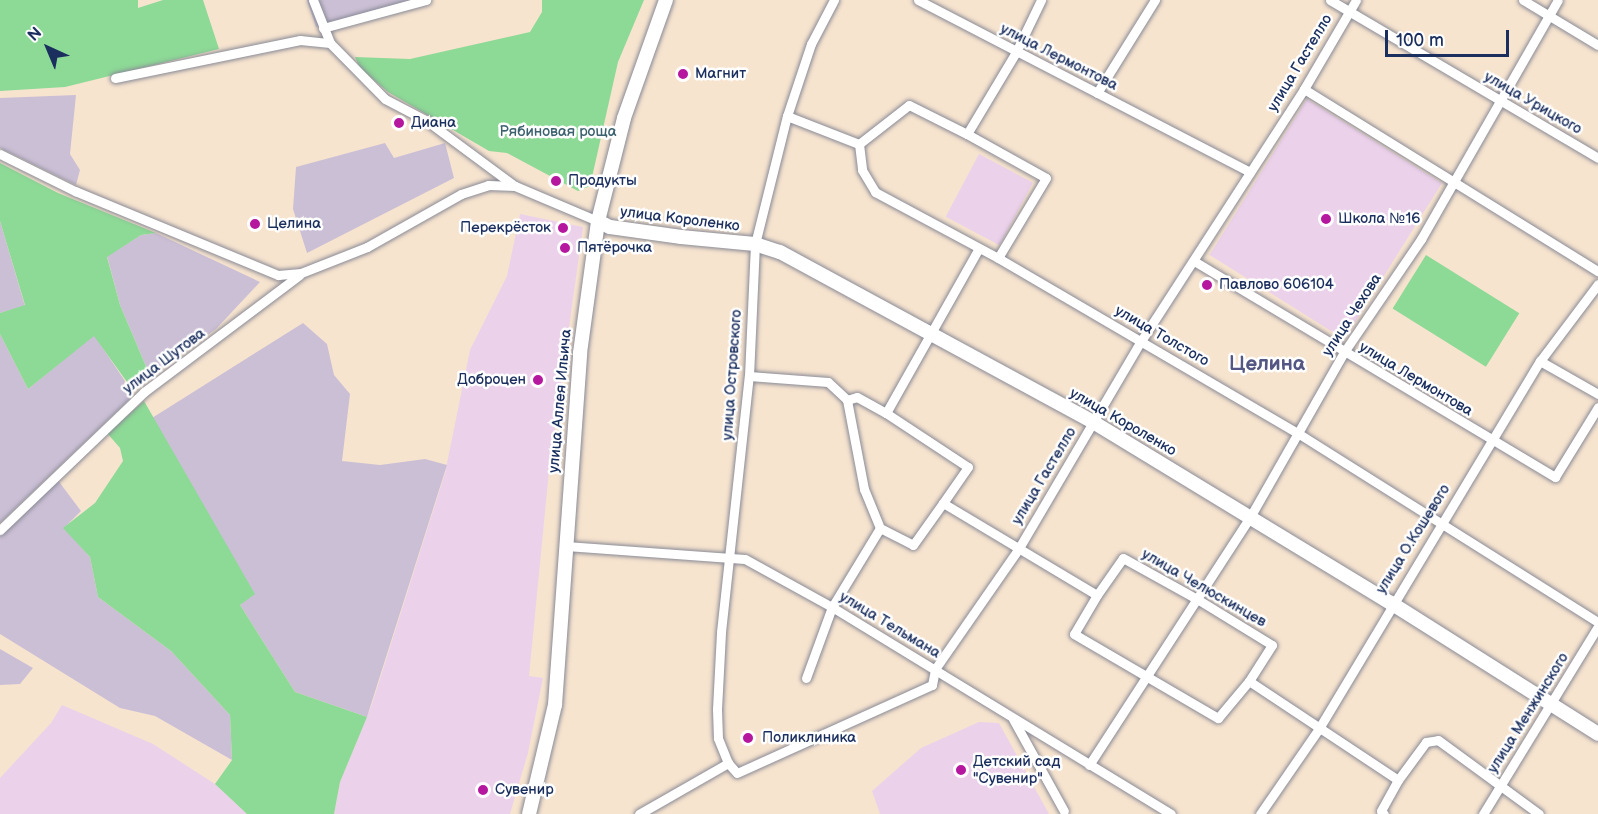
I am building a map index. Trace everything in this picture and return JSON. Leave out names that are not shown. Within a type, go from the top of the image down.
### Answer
[{"type":"street","points":[[313,0],[330,43],[385,99],[428,121],[515,186],[598,221]]},
{"type":"street","points":[[323,28],[426,0]]},
{"type":"street","name":"улица Аллея Ильича","points":[[529,814],[555,705],[580,353],[598,221],[624,118],[666,0]]},
{"type":"street","name":"улица Островского","points":[[728,763],[718,738],[717,709],[721,632],[732,557],[749,376],[755,244],[787,116],[810,44],[834,0]]},
{"type":"street","name":"улица Лермонтова","points":[[918,0],[1250,172]]},
{"type":"street","points":[[966,134],[1016,52],[1041,0]]},
{"type":"street","points":[[1097,93],[1155,0]]},
{"type":"street","name":"улица Урицкого","points":[[1330,0],[1598,158]]},
{"type":"street","name":"улица Гастелло","points":[[728,763],[737,773],[932,686],[935,669],[1019,548],[1141,341],[1304,89],[1356,0]]},
{"type":"street","points":[[1523,0],[1598,45]]},
{"type":"street","name":"улица Чехова","points":[[1089,765],[1250,517],[1296,432],[1344,352],[1421,238],[1498,100],[1558,0]]},
{"type":"street","points":[[115,78],[300,40],[330,43]]},
{"type":"street","points":[[1304,89],[1598,270]]},
{"type":"street","points":[[787,116],[859,144],[909,105],[1046,178],[998,258]]},
{"type":"street","name":"улица Толстого","points":[[859,144],[862,170],[875,192],[998,258],[1296,432],[1443,523],[1598,624]]},
{"type":"street","points":[[0,154],[64,186],[278,275],[302,273],[367,247],[461,194],[488,185],[515,186]]},
{"type":"street","name":"улица Короленко","points":[[598,221],[629,230],[755,244],[780,252],[1093,422],[1391,603],[1598,734]]},
{"type":"street","points":[[886,413],[979,248]]},
{"type":"street","name":"улица Лермонтова","points":[[1194,261],[1491,441],[1555,477],[1598,407]]},
{"type":"street","name":"улица Шутова","points":[[0,530],[144,392],[302,273]]},
{"type":"street","name":"улица О.Кошевого","points":[[1260,814],[1318,730],[1391,603],[1443,523],[1540,361],[1598,284]]},
{"type":"street","points":[[1540,361],[1598,394]]},
{"type":"street","points":[[749,376],[828,382],[847,400],[864,489],[880,528],[913,545],[968,467],[886,413],[857,398],[847,400]]},
{"type":"street","points":[[943,503],[1096,595]]},
{"type":"street","points":[[806,678],[832,607],[880,528]]},
{"type":"street","name":"улица Тельмана","points":[[566,546],[732,557],[745,560],[832,607],[1171,814]]},
{"type":"street","name":"улица Челюскинцев","points":[[1123,558],[1197,599],[1272,645],[1249,681],[1218,718],[1074,634],[1096,595],[1123,558]]},
{"type":"street","name":"улица Менжинского","points":[[1483,814],[1598,624]]},
{"type":"street","points":[[1249,681],[1318,730],[1398,780]]},
{"type":"street","points":[[1013,719],[1064,811]]},
{"type":"street","points":[[1384,814],[1381,811],[1398,780],[1426,742],[1438,740],[1502,784],[1539,814]]},
{"type":"street","points":[[639,814],[728,763]]},
{"type":"shaded area","points":[[307,0],[416,0],[316,27]]},
{"type":"shaded area","points":[[76,95],[70,154],[80,170],[76,185],[0,148],[0,98]]},
{"type":"shaded area","name":"Школа №16","points":[[1307,99],[1442,183],[1344,339],[1209,255]]},
{"type":"shaded area","points":[[385,143],[394,158],[445,143],[454,178],[307,253],[293,209],[296,167]]},
{"type":"shaded area","points":[[979,154],[1033,183],[1000,245],[946,217]]},
{"type":"shaded area","points":[[520,214],[583,227],[549,471],[529,676],[543,678],[528,753],[510,814],[334,814],[340,782],[372,704],[445,473],[470,350],[507,276]]},
{"type":"shaded area","points":[[0,221],[25,306],[0,313]]},
{"type":"shaded area","points":[[156,233],[260,282],[216,329],[150,376],[120,305],[107,256],[141,235]]},
{"type":"shaded area","points":[[303,323],[327,344],[334,375],[350,394],[342,461],[380,465],[425,459],[447,465],[367,717],[295,692],[240,605],[254,593],[152,418]]},
{"type":"shaded area","points":[[0,334],[28,389],[94,335],[125,381],[123,388],[131,398],[0,523]]},
{"type":"shaded area","points":[[57,479],[81,511],[64,528],[90,557],[98,597],[171,651],[230,715],[232,760],[155,716],[120,708],[0,634],[0,533]]},
{"type":"shaded area","points":[[0,649],[33,668],[20,684],[0,685]]},
{"type":"shaded area","points":[[62,705],[153,744],[215,784],[247,814],[0,814],[0,778],[51,723]]},
{"type":"shaded area","name":"Детский сад \"Сувенир\"","points":[[979,722],[999,723],[1049,814],[880,814],[872,791],[921,748]]},
{"type":"green space","points":[[0,0],[138,0],[138,8],[163,0],[203,0],[219,49],[65,87],[0,91]]},
{"type":"green space","name":"Рябиновая роща","points":[[542,0],[644,0],[618,62],[590,186],[578,191],[507,153],[489,151],[388,92],[360,68],[355,57],[410,59],[530,32],[542,12]]},
{"type":"green space","points":[[0,163],[58,193],[156,233],[141,235],[107,257],[120,305],[150,376],[132,389],[94,336],[28,389],[0,334],[0,313],[25,305],[0,221]]},
{"type":"green space","points":[[1426,255],[1519,313],[1486,367],[1393,308]]},
{"type":"green space","points":[[144,401],[255,594],[240,605],[295,692],[367,717],[340,782],[334,814],[247,814],[215,784],[232,760],[230,715],[171,651],[98,597],[90,557],[63,528],[95,503],[123,461],[120,448],[107,433]]},
{"type":"place","name":"Магнит","points":[[683,74]]},
{"type":"place","name":"Диана","points":[[399,123]]},
{"type":"place","name":"Продукты","points":[[556,181]]},
{"type":"place","name":"Школа №16","points":[[1326,219]]},
{"type":"place","name":"Целина","points":[[255,224]]},
{"type":"place","name":"Перекрёсток","points":[[563,228]]},
{"type":"place","name":"Пятёрочка","points":[[565,248]]},
{"type":"place","name":"Павлово 606104","points":[[1207,285]]},
{"type":"place","name":"Доброцен","points":[[538,380]]},
{"type":"place","name":"Поликлиника","points":[[748,738]]},
{"type":"place","name":"Детский сад \"Сувенир\"","points":[[961,770]]},
{"type":"place","name":"Сувенир","points":[[483,790]]},
{"type":"district","name":"Целина","points":[[1267,364]]}]
